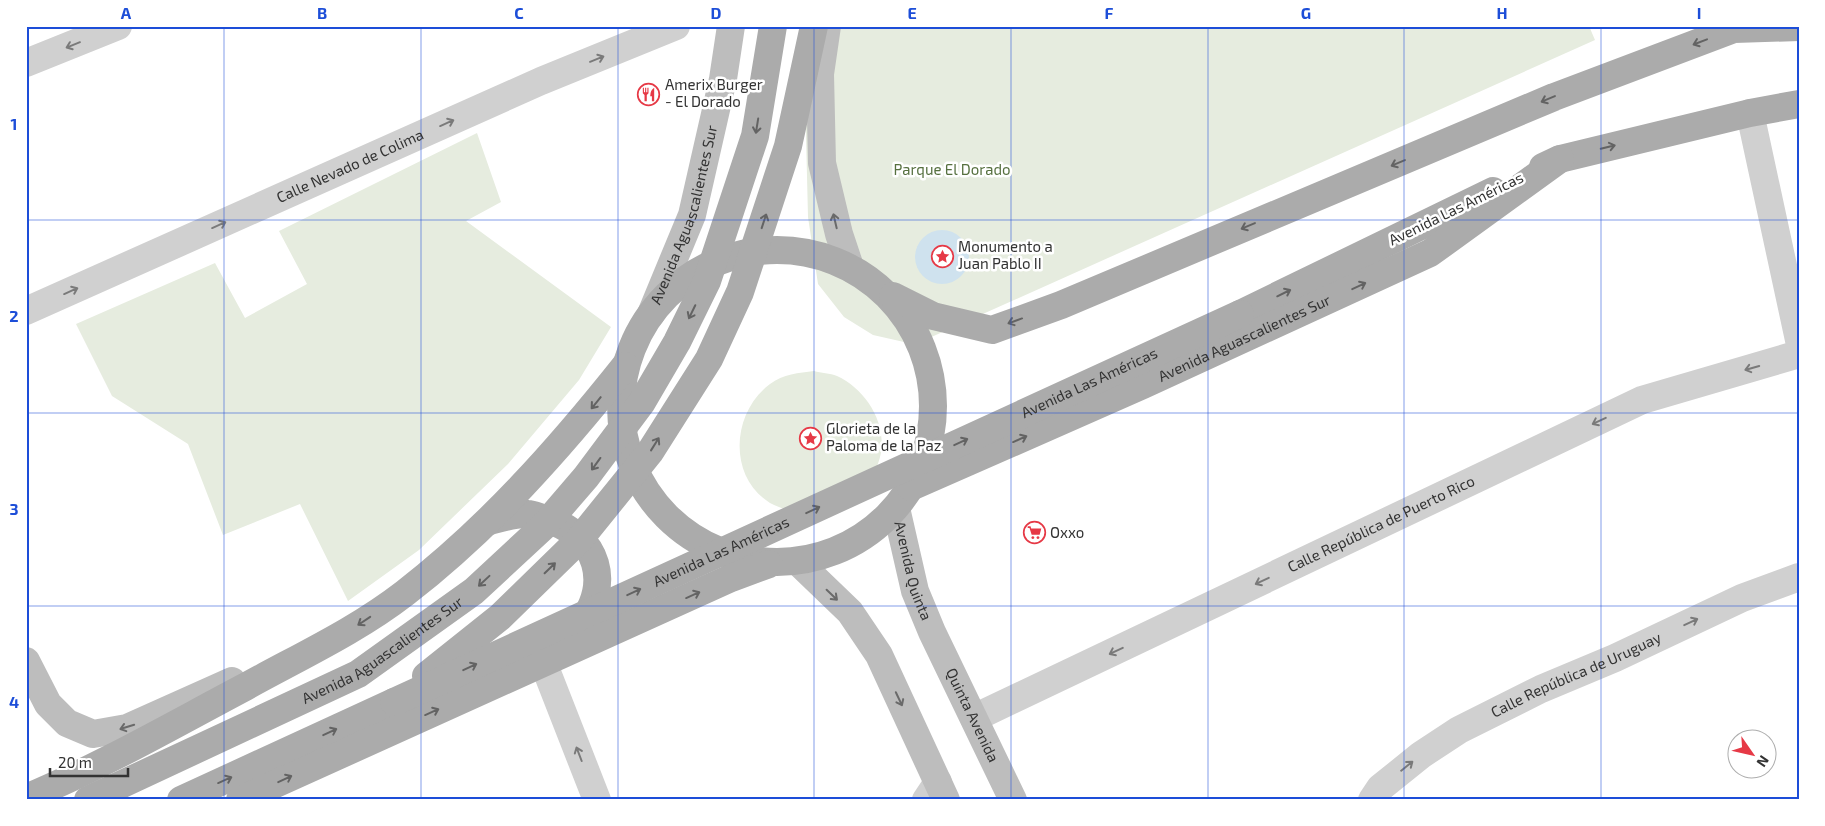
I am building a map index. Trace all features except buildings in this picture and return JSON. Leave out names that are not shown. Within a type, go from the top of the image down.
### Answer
[{"type":"main road","name":"Avenida Aguascalientes Sur","points":[[88,800],[358,674],[474,590],[543,527],[586,477],[642,402],[677,342],[707,281],[755,136],[773,26]]},
{"type":"main road","points":[[181,800],[394,702],[500,617],[579,540],[650,452],[709,359],[740,292],[788,146],[814,26]]},
{"type":"main road","points":[[1734,28],[1799,27]]},
{"type":"main road","name":"Avenida Aguascalientes Sur","points":[[784,562],[737,558],[704,545],[675,526],[651,500],[634,469],[624,435],[621,400],[626,365],[636,339],[651,314],[682,283],[721,260],[764,250],[808,252],[850,267],[886,293],[933,316],[992,330],[1061,305],[1554,97],[1734,28]]},
{"type":"main road","name":"Avenida Las Américas","points":[[394,702],[1240,314],[1560,159],[1750,113],[1799,104]]},
{"type":"main road","name":"Avenida Aguascalientes Sur","points":[[903,497],[1430,253],[1560,159]]},
{"type":"main road","name":"Avenida Aguascalientes Sur","points":[[240,800],[731,578],[784,562],[824,555],[851,544],[875,528],[903,497],[928,448],[934,406],[928,365],[912,326],[886,293]]},
{"type":"main road","points":[[26,798],[80,775],[335,640],[404,594],[490,521],[583,419],[626,365]]},
{"type":"main road","points":[[490,521],[528,514],[560,524],[575,533],[589,548],[597,569],[598,584],[587,616],[572,636],[543,662]]},
{"type":"street","points":[[26,63],[118,26]]},
{"type":"street","name":"Calle Nevado de Colima","points":[[26,311],[541,81],[676,26]]},
{"type":"street","name":"Avenida Aguascalientes Sur","points":[[651,314],[692,215],[724,80],[731,26]]},
{"type":"street","points":[[827,26],[820,74],[822,163],[839,234],[850,267]]},
{"type":"street","points":[[1750,113],[1799,340]]},
{"type":"street","name":"Calle República de Puerto Rico","points":[[974,718],[1642,400],[1799,354]]},
{"type":"street","name":"Avenida Quinta","points":[[903,497],[915,591],[932,632]]},
{"type":"street","points":[[784,562],[850,612],[879,655],[937,794]]},
{"type":"street","name":"Calle República de Uruguay","points":[[1372,800],[1380,788],[1421,755],[1467,726],[1541,689],[1615,658],[1742,598],[1799,577]]},
{"type":"street","name":"Quinta Avenida","points":[[932,632],[1013,800]]},
{"type":"street","points":[[26,661],[48,704],[67,723],[93,734],[128,728],[243,676],[269,674]]},
{"type":"street","points":[[543,662],[596,800]]},
{"type":"green space","name":"Parque El Dorado","points":[[815,26],[1589,26],[1595,40],[918,343],[873,335],[844,317],[818,284],[808,217],[805,95]]},
{"type":"green space","points":[[477,133],[501,202],[466,221],[611,327],[579,380],[508,464],[419,550],[348,601],[300,504],[223,535],[188,444],[112,396],[76,324],[215,263],[245,318],[307,284],[279,231]]},
{"type":"green space","name":"Glorieta de la Paloma de la Paz","points":[[814,371],[837,376],[856,389],[865,398],[877,418],[882,440],[881,452],[874,475],[792,512],[770,503],[756,491],[747,477],[741,461],[742,427],[748,411],[757,396],[770,384],[786,376]]},
{"type":"water","points":[[942,230],[952,232],[961,238],[967,247],[969,257],[967,267],[961,276],[952,282],[942,284],[932,282],[923,276],[917,267],[915,257],[917,247],[923,238],[932,232]]},
{"type":"place","name":"Amerix Burger - El Dorado","points":[[649,94]]},
{"type":"place","name":"Monumento a Juan Pablo II","points":[[942,256]]},
{"type":"place","name":"Glorieta de la Paloma de la Paz","points":[[810,438]]},
{"type":"place","name":"Oxxo","points":[[1034,533]]}]
